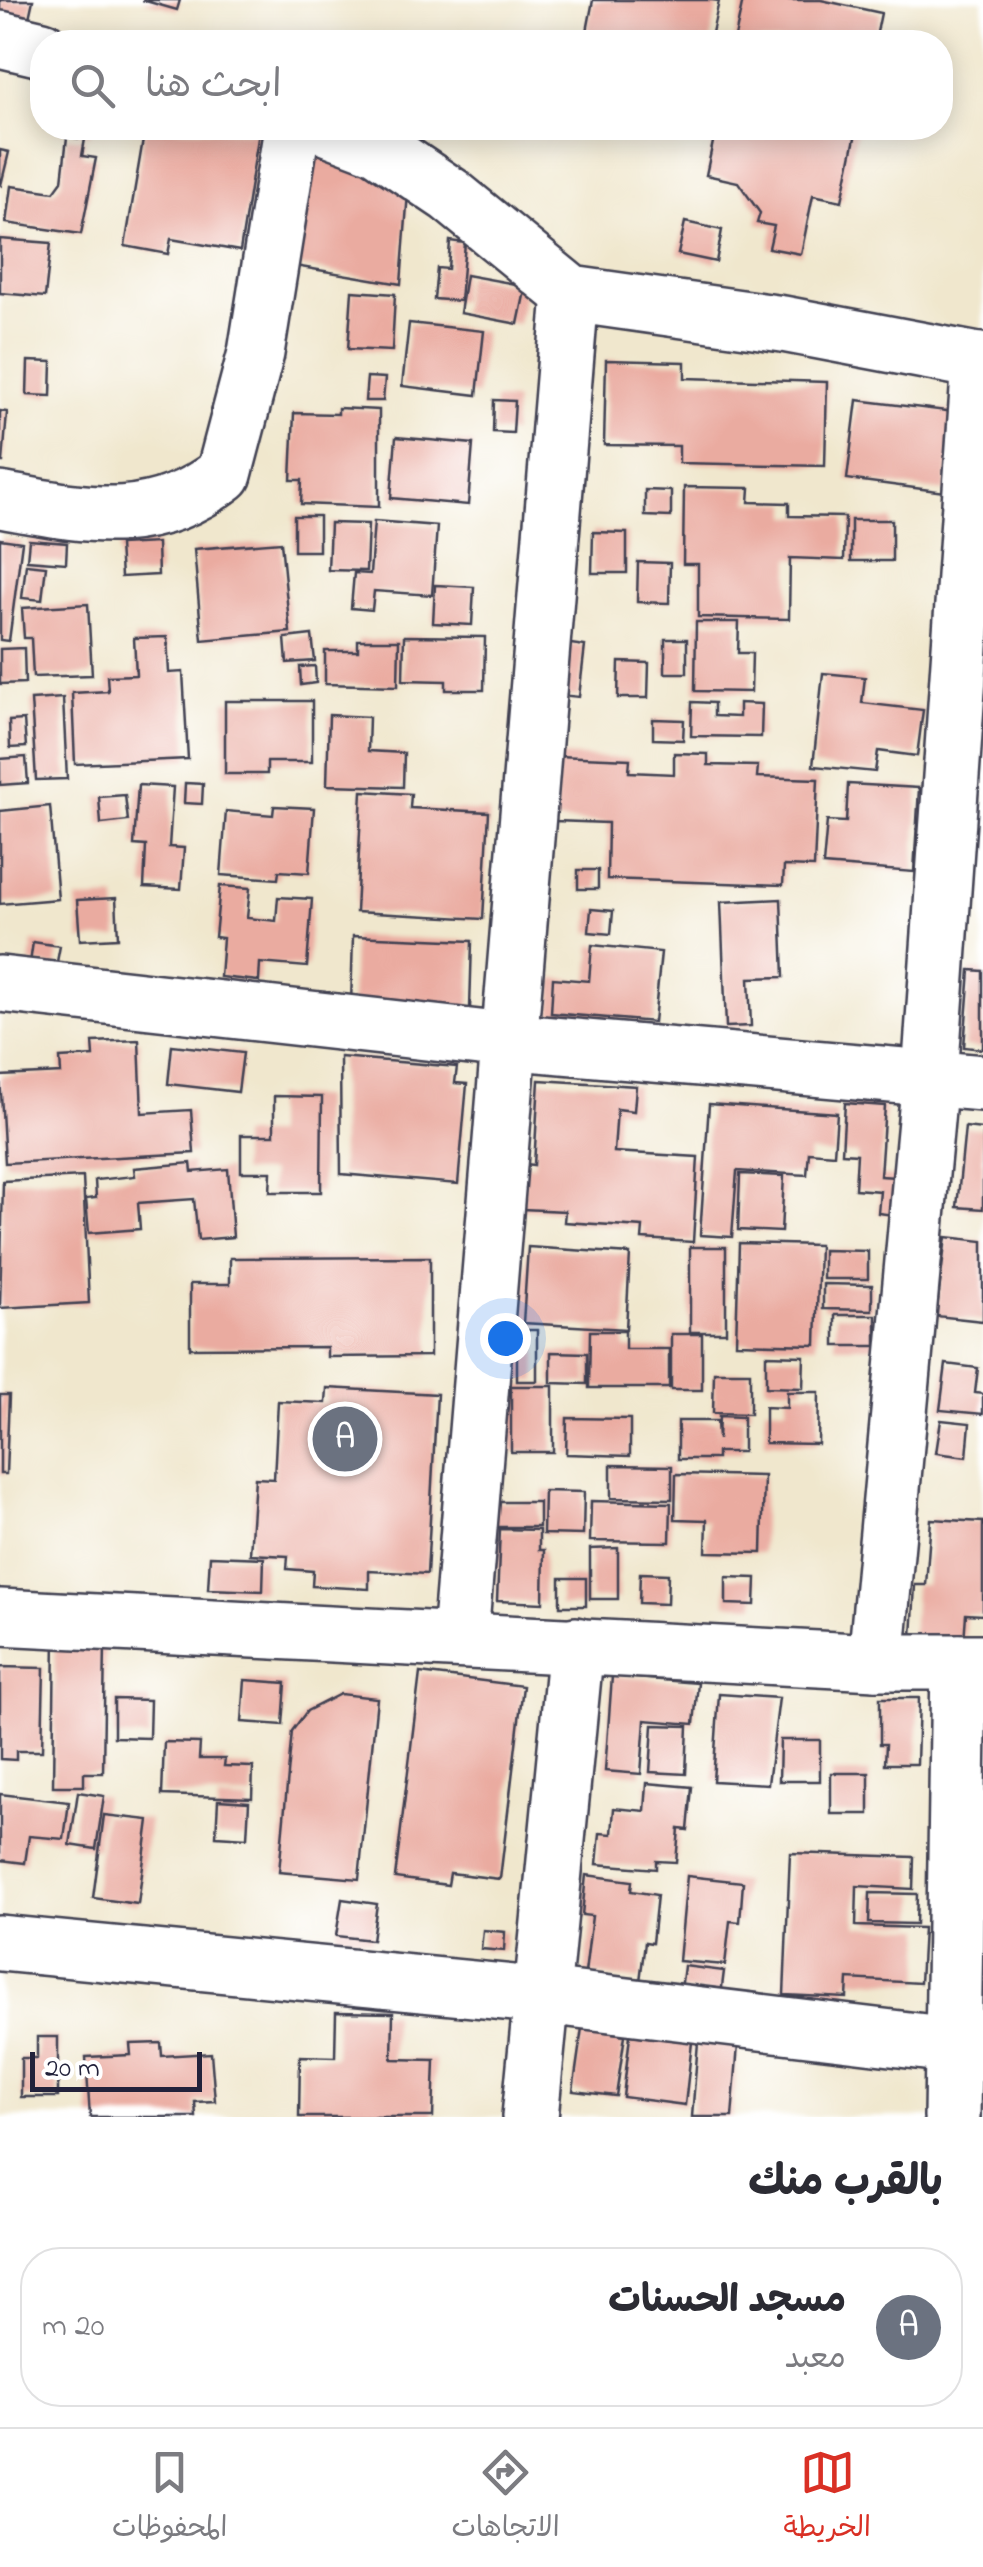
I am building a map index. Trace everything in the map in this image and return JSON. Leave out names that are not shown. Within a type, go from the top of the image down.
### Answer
[{"type":"street","points":[[0,38],[30,47]]},
{"type":"street","points":[[0,500],[80,514],[132,512],[174,507],[224,474],[256,353],[290,140]]},
{"type":"street","points":[[361,140],[377,146],[450,195],[571,294],[783,324],[981,361],[930,1077],[876,1662]]},
{"type":"street","points":[[460,1637],[506,1041],[571,294]]},
{"type":"street","points":[[0,984],[506,1041],[983,1083]]},
{"type":"street","points":[[0,1617],[460,1637],[876,1662],[971,1662],[967,2049],[952,2117]]},
{"type":"street","points":[[530,2117],[545,1996],[576,1645]]},
{"type":"street","points":[[0,1943],[545,1996],[967,2049]]},
{"type":"building","points":[[0,0],[33,0],[27,27],[0,21]]},
{"type":"building","points":[[142,0],[180,0],[177,10]]},
{"type":"building","points":[[593,0],[719,1],[713,30],[587,30]]},
{"type":"building","points":[[743,0],[821,0],[881,13],[877,30],[737,30]]},
{"type":"building","points":[[67,140],[85,140],[82,156],[96,158],[81,234],[6,223],[11,186],[54,192],[62,181]]},
{"type":"building","points":[[143,140],[258,140],[240,251],[171,239],[168,254],[125,246]]},
{"type":"building","points":[[713,140],[855,140],[842,201],[813,195],[801,254],[769,248],[774,226],[757,223],[760,213],[738,182],[706,175]]},
{"type":"building","points":[[316,142],[408,192],[401,284],[289,265]]},
{"type":"building","points":[[0,150],[9,152],[1,185],[0,184]]},
{"type":"building","points":[[685,222],[722,230],[716,262],[678,254]]},
{"type":"building","points":[[0,239],[51,243],[45,297],[0,293]]},
{"type":"building","points":[[450,241],[465,243],[460,301],[434,299],[437,268],[448,269]]},
{"type":"building","points":[[466,275],[526,286],[518,324],[460,313]]},
{"type":"building","points":[[352,291],[395,294],[392,351],[348,349]]},
{"type":"building","points":[[409,323],[484,331],[477,395],[402,386]]},
{"type":"building","points":[[606,360],[685,362],[685,378],[827,382],[825,466],[679,463],[679,446],[604,445]]},
{"type":"building","points":[[28,361],[52,362],[51,396],[27,395]]},
{"type":"building","points":[[367,377],[385,378],[383,401],[365,401]]},
{"type":"building","points":[[494,400],[515,401],[513,433],[493,432]]},
{"type":"building","points":[[857,400],[955,412],[945,492],[847,479]]},
{"type":"building","points":[[338,408],[379,410],[379,507],[301,504],[302,480],[291,480],[294,413],[338,414]]},
{"type":"building","points":[[0,411],[7,412],[3,462],[0,462]]},
{"type":"building","points":[[396,437],[473,444],[468,505],[391,498]]},
{"type":"building","points":[[684,487],[750,488],[749,502],[789,503],[789,516],[845,517],[844,560],[790,558],[789,619],[698,617],[698,564],[683,564]]},
{"type":"building","points":[[645,490],[671,491],[671,517],[645,516]]},
{"type":"building","points":[[294,516],[319,516],[319,551],[294,551]]},
{"type":"building","points":[[851,520],[892,520],[892,561],[851,561]]},
{"type":"building","points":[[374,521],[437,526],[432,595],[374,591],[372,610],[351,608],[354,573],[370,574]]},
{"type":"building","points":[[330,523],[368,524],[366,571],[328,570]]},
{"type":"building","points":[[593,532],[627,533],[627,573],[592,573]]},
{"type":"building","points":[[0,539],[22,542],[9,641],[0,640]]},
{"type":"building","points":[[29,540],[67,543],[66,563],[27,560]]},
{"type":"building","points":[[281,542],[290,632],[202,640],[194,549]]},
{"type":"building","points":[[157,543],[158,575],[121,577],[119,545]]},
{"type":"building","points":[[638,562],[670,563],[669,603],[637,602]]},
{"type":"building","points":[[26,564],[46,566],[42,600],[22,598]]},
{"type":"building","points":[[435,585],[474,587],[472,625],[433,623]]},
{"type":"building","points":[[88,604],[92,675],[33,677],[31,638],[24,638],[22,608]]},
{"type":"building","points":[[696,622],[739,622],[738,653],[752,653],[751,692],[695,691]]},
{"type":"building","points":[[312,635],[315,661],[287,663],[285,638]]},
{"type":"building","points":[[404,636],[485,637],[484,690],[446,690],[446,681],[403,680]]},
{"type":"building","points":[[167,637],[169,673],[183,672],[188,759],[75,764],[72,693],[108,691],[107,676],[136,675],[134,638]]},
{"type":"building","points":[[665,639],[687,639],[687,673],[665,673]]},
{"type":"building","points":[[358,640],[399,640],[398,686],[325,684],[325,651],[358,651]]},
{"type":"building","points":[[564,643],[585,646],[579,697],[559,695]]},
{"type":"building","points":[[24,648],[25,683],[0,684],[0,649]]},
{"type":"building","points":[[619,662],[649,663],[648,698],[618,698]]},
{"type":"building","points":[[315,666],[316,683],[301,685],[300,667]]},
{"type":"building","points":[[823,673],[865,677],[862,703],[923,710],[917,756],[878,751],[875,772],[813,766]]},
{"type":"building","points":[[63,698],[67,779],[36,780],[31,700]]},
{"type":"building","points":[[225,701],[312,701],[312,762],[267,762],[267,774],[225,774]]},
{"type":"building","points":[[692,702],[714,703],[714,716],[739,717],[739,703],[762,704],[761,737],[691,736]]},
{"type":"building","points":[[329,715],[369,717],[368,751],[404,753],[403,787],[327,785]]},
{"type":"building","points":[[653,719],[684,720],[683,740],[653,739]]},
{"type":"building","points":[[24,720],[26,747],[10,748],[9,721]]},
{"type":"building","points":[[674,753],[708,754],[708,765],[758,766],[757,777],[818,779],[814,867],[784,866],[783,885],[607,879],[608,823],[555,821],[557,756],[630,759],[629,772],[674,774]]},
{"type":"building","points":[[26,757],[28,783],[0,785],[0,759]]},
{"type":"building","points":[[185,783],[203,784],[202,804],[184,803]]},
{"type":"building","points":[[848,784],[919,788],[914,872],[823,865],[827,821],[846,822]]},
{"type":"building","points":[[138,785],[173,787],[169,847],[184,848],[181,889],[144,887],[146,846],[134,845]]},
{"type":"building","points":[[362,791],[411,794],[410,808],[489,812],[483,919],[356,912]]},
{"type":"building","points":[[125,795],[128,821],[101,824],[99,797]]},
{"type":"building","points":[[50,806],[58,899],[0,904],[0,811]]},
{"type":"building","points":[[274,806],[314,808],[309,873],[279,871],[278,879],[221,875],[226,811],[273,815]]},
{"type":"building","points":[[578,870],[598,870],[598,889],[578,889]]},
{"type":"building","points":[[220,886],[250,888],[247,918],[276,921],[278,897],[312,899],[307,967],[260,963],[259,981],[220,977],[223,938],[215,937]]},
{"type":"building","points":[[116,898],[118,938],[80,940],[77,900]]},
{"type":"building","points":[[781,899],[784,977],[749,978],[751,1026],[726,1027],[721,902]]},
{"type":"building","points":[[591,909],[613,911],[611,934],[589,932]]},
{"type":"building","points":[[353,936],[472,941],[470,1009],[351,1005]]},
{"type":"building","points":[[33,942],[60,946],[56,967],[30,963]]},
{"type":"building","points":[[592,945],[661,952],[654,1022],[551,1013],[553,978],[589,981]]},
{"type":"building","points":[[970,970],[983,971],[983,1049],[964,1047]]},
{"type":"building","points":[[139,1040],[142,1113],[191,1110],[194,1153],[5,1163],[0,1076],[61,1073],[60,1058],[94,1056],[93,1042]]},
{"type":"building","points":[[172,1045],[243,1053],[238,1092],[168,1084]]},
{"type":"building","points":[[340,1057],[457,1067],[455,1083],[467,1084],[458,1184],[341,1174]]},
{"type":"building","points":[[539,1080],[636,1086],[634,1111],[617,1109],[614,1152],[698,1157],[693,1242],[642,1239],[643,1227],[564,1222],[565,1211],[522,1209],[525,1164],[534,1165]]},
{"type":"building","points":[[274,1096],[322,1097],[321,1192],[270,1192],[271,1172],[241,1172],[241,1135],[274,1135]]},
{"type":"building","points":[[845,1103],[885,1106],[880,1176],[896,1177],[894,1215],[878,1213],[880,1191],[855,1189],[857,1154],[842,1153]]},
{"type":"building","points":[[709,1104],[837,1113],[834,1154],[809,1152],[807,1175],[737,1171],[732,1237],[700,1235]]},
{"type":"building","points":[[965,1127],[983,1129],[983,1209],[957,1207]]},
{"type":"building","points":[[191,1163],[192,1172],[228,1169],[233,1237],[198,1240],[194,1199],[138,1203],[140,1229],[89,1233],[86,1199],[96,1198],[95,1180],[135,1176],[134,1168]]},
{"type":"building","points":[[740,1174],[784,1176],[781,1232],[738,1230]]},
{"type":"building","points":[[83,1177],[89,1303],[0,1308],[3,1181]]},
{"type":"building","points":[[946,1237],[983,1241],[983,1321],[936,1316]]},
{"type":"building","points":[[739,1243],[819,1245],[816,1345],[736,1343]]},
{"type":"building","points":[[528,1247],[630,1254],[626,1329],[523,1323]]},
{"type":"building","points":[[690,1247],[726,1247],[726,1332],[690,1332]]},
{"type":"building","points":[[823,1250],[868,1251],[868,1279],[823,1279]]},
{"type":"building","points":[[430,1257],[430,1356],[327,1357],[327,1347],[190,1348],[190,1284],[230,1284],[230,1258]]},
{"type":"building","points":[[823,1284],[872,1285],[872,1310],[823,1309]]},
{"type":"building","points":[[835,1315],[876,1315],[876,1346],[835,1346]]},
{"type":"building","points":[[517,1330],[537,1330],[537,1381],[517,1381]]},
{"type":"building","points":[[590,1331],[625,1331],[625,1349],[669,1349],[669,1388],[589,1388]]},
{"type":"building","points":[[671,1334],[702,1334],[702,1390],[671,1390]]},
{"type":"building","points":[[551,1352],[587,1353],[587,1384],[551,1383]]},
{"type":"building","points":[[766,1355],[804,1356],[803,1388],[766,1387]]},
{"type":"building","points":[[946,1364],[978,1368],[975,1393],[983,1394],[983,1414],[940,1410]]},
{"type":"building","points":[[714,1372],[750,1372],[750,1414],[713,1413]]},
{"type":"building","points":[[511,1386],[553,1386],[553,1452],[511,1452]]},
{"type":"building","points":[[327,1388],[437,1394],[427,1574],[369,1571],[369,1589],[312,1586],[313,1571],[287,1569],[288,1556],[250,1554],[255,1478],[274,1479],[278,1401],[326,1403]]},
{"type":"building","points":[[787,1392],[819,1392],[818,1444],[765,1443],[765,1407],[787,1408]]},
{"type":"building","points":[[0,1395],[9,1395],[6,1474],[0,1474]]},
{"type":"building","points":[[719,1416],[743,1417],[743,1452],[717,1452],[717,1459],[678,1459],[678,1421],[717,1421],[718,1440]]},
{"type":"building","points":[[567,1418],[630,1419],[630,1456],[566,1454]]},
{"type":"building","points":[[941,1420],[970,1423],[967,1457],[936,1453]]},
{"type":"building","points":[[611,1465],[672,1466],[672,1499],[611,1498]]},
{"type":"building","points":[[676,1474],[764,1476],[762,1553],[706,1552],[707,1520],[675,1519]]},
{"type":"building","points":[[544,1491],[584,1492],[583,1535],[543,1534]]},
{"type":"building","points":[[591,1501],[671,1503],[670,1542],[590,1541]]},
{"type":"building","points":[[491,1502],[539,1502],[539,1527],[491,1527]]},
{"type":"building","points":[[931,1519],[983,1522],[983,1615],[966,1614],[964,1641],[912,1637],[915,1585],[926,1585]]},
{"type":"building","points":[[500,1529],[539,1530],[539,1550],[544,1550],[543,1603],[497,1601]]},
{"type":"building","points":[[618,1548],[618,1599],[590,1599],[590,1549]]},
{"type":"building","points":[[210,1556],[264,1558],[263,1591],[208,1589]]},
{"type":"building","points":[[640,1573],[668,1574],[667,1604],[639,1603]]},
{"type":"building","points":[[726,1577],[756,1578],[755,1605],[726,1604]]},
{"type":"building","points":[[560,1578],[586,1578],[586,1606],[560,1606]]},
{"type":"building","points":[[55,1634],[105,1643],[103,1773],[84,1773],[84,1786],[53,1786]]},
{"type":"building","points":[[0,1667],[44,1668],[42,1751],[16,1751],[16,1760],[0,1759]]},
{"type":"building","points":[[420,1673],[523,1686],[500,1879],[450,1873],[448,1885],[395,1878]]},
{"type":"building","points":[[612,1676],[698,1683],[694,1724],[645,1720],[641,1774],[605,1771]]},
{"type":"building","points":[[245,1680],[286,1683],[283,1725],[242,1722]]},
{"type":"building","points":[[340,1694],[377,1698],[359,1879],[279,1872],[292,1731],[307,1711]]},
{"type":"building","points":[[719,1694],[779,1698],[768,1784],[713,1781]]},
{"type":"building","points":[[880,1698],[919,1698],[917,1764],[885,1764],[886,1744],[880,1744]]},
{"type":"building","points":[[114,1699],[150,1700],[149,1738],[114,1737]]},
{"type":"building","points":[[653,1725],[688,1726],[686,1774],[650,1772]]},
{"type":"building","points":[[780,1740],[820,1740],[820,1781],[779,1781]]},
{"type":"building","points":[[164,1742],[200,1743],[199,1759],[225,1759],[224,1766],[253,1767],[252,1798],[162,1795]]},
{"type":"building","points":[[831,1773],[869,1773],[869,1814],[831,1814]]},
{"type":"building","points":[[647,1783],[692,1787],[688,1830],[679,1829],[676,1862],[656,1861],[656,1869],[597,1864],[600,1833],[612,1834],[614,1808],[645,1811]]},
{"type":"building","points":[[78,1792],[104,1796],[96,1849],[70,1845]]},
{"type":"building","points":[[0,1794],[69,1802],[64,1839],[29,1836],[25,1863],[0,1860]]},
{"type":"building","points":[[218,1800],[249,1802],[247,1838],[216,1836]]},
{"type":"building","points":[[104,1815],[149,1820],[138,1904],[93,1898]]},
{"type":"building","points":[[790,1853],[914,1857],[913,1889],[857,1886],[856,1926],[923,1928],[920,1983],[848,1979],[847,1998],[784,1995]]},
{"type":"building","points":[[586,1875],[632,1881],[631,1891],[657,1895],[652,1943],[645,1942],[640,1981],[585,1973],[592,1916],[582,1915]]},
{"type":"building","points":[[687,1876],[743,1882],[740,1922],[730,1921],[725,1965],[679,1961]]},
{"type":"building","points":[[870,1893],[917,1894],[916,1924],[869,1923]]},
{"type":"building","points":[[342,1899],[377,1904],[372,1940],[336,1936]]},
{"type":"building","points":[[483,1930],[505,1932],[504,1951],[481,1949]]},
{"type":"building","points":[[684,1966],[724,1971],[721,1995],[681,1990]]},
{"type":"building","points":[[336,2012],[393,2013],[392,2059],[435,2060],[433,2117],[299,2117],[300,2056],[335,2057]]},
{"type":"building","points":[[582,2028],[625,2035],[616,2096],[573,2091]]},
{"type":"building","points":[[630,2035],[692,2042],[685,2105],[623,2097]]},
{"type":"building","points":[[37,2037],[58,2037],[58,2097],[21,2097],[21,2058],[37,2058]]},
{"type":"building","points":[[698,2042],[738,2045],[732,2117],[692,2117]]},
{"type":"building","points":[[161,2043],[162,2056],[211,2053],[215,2101],[195,2102],[196,2117],[90,2117],[86,2057],[131,2055],[130,2044]]},
{"type":"place","name":"مسجد الحسنات","points":[[345,1439]]}]
